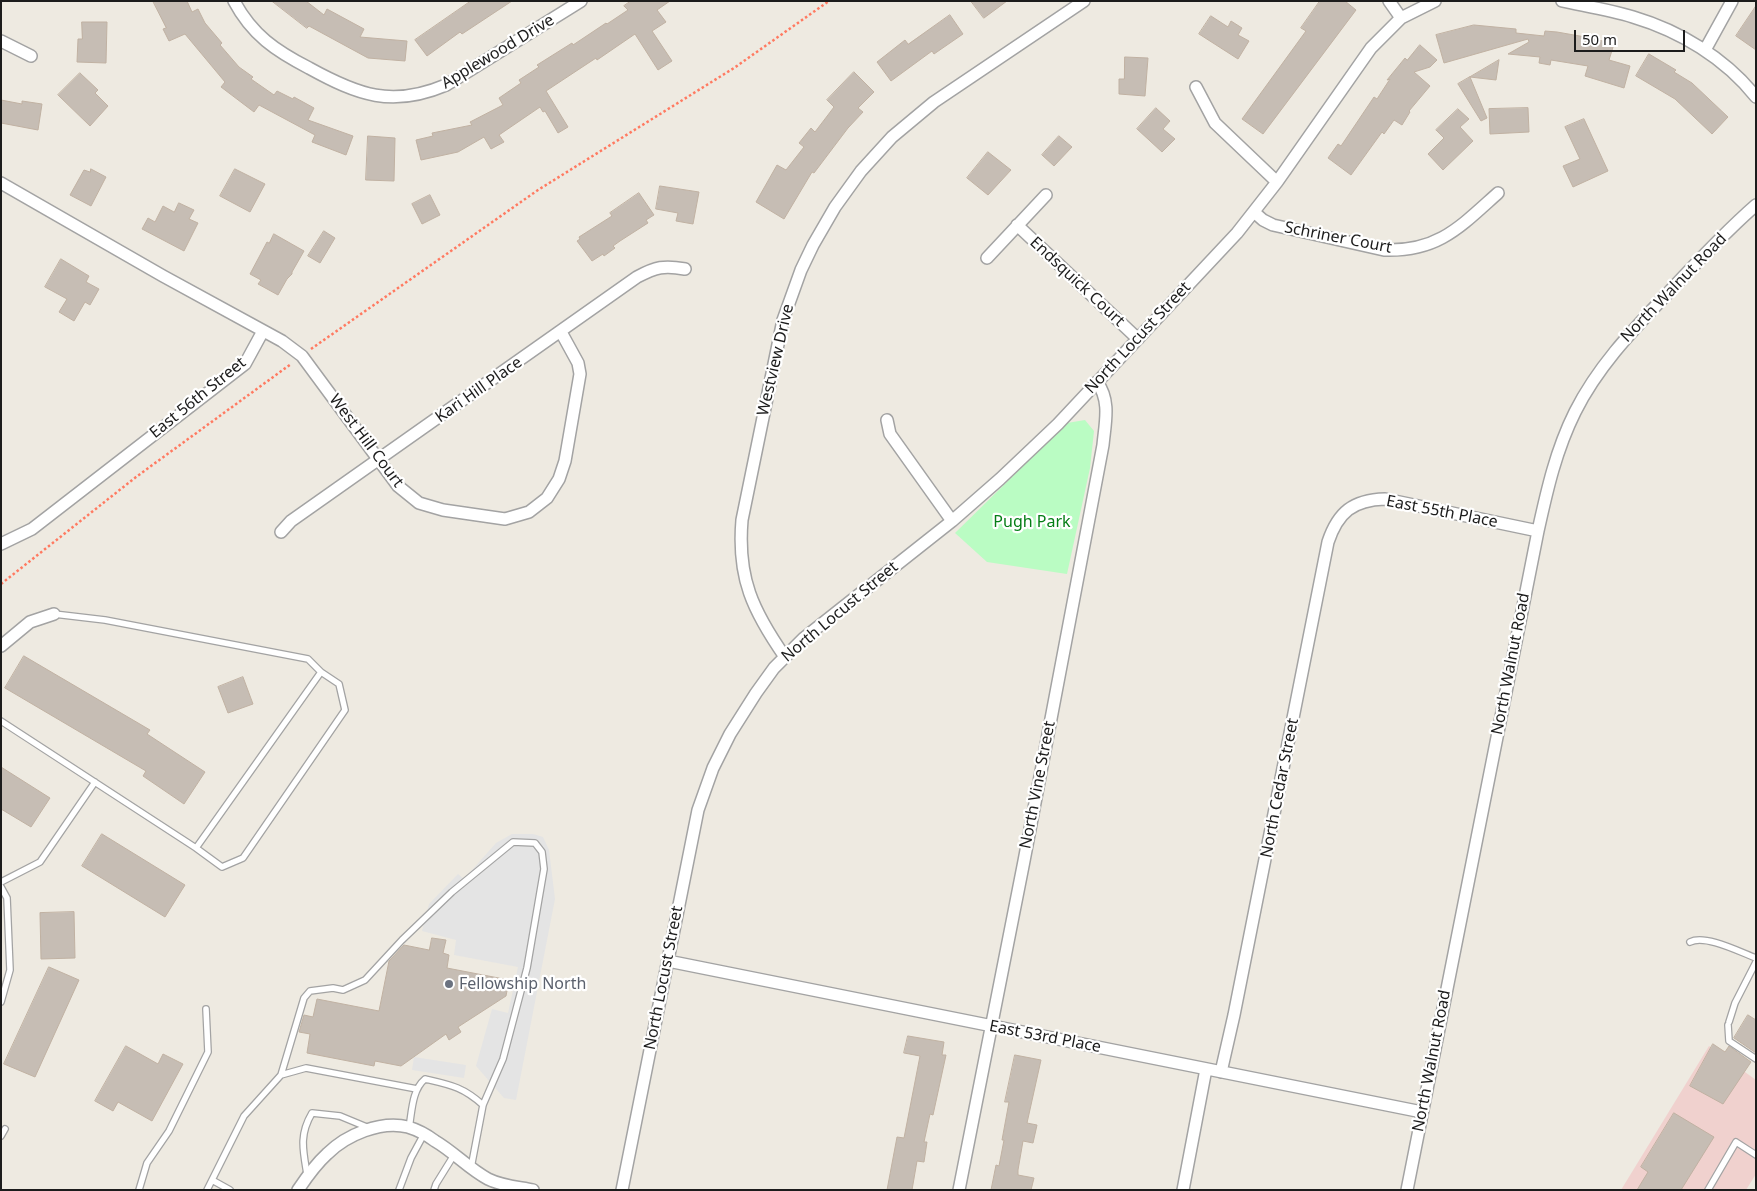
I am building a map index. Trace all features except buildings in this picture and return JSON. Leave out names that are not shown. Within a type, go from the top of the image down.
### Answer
[{"type":"street","name":"Applewood Drive","points":[[234,1],[242,16],[258,36],[288,57],[353,90],[380,96],[406,97],[426,93],[446,85],[582,1]]},
{"type":"street","name":"Westview Drive","points":[[785,657],[766,629],[749,594],[743,569],[740,541],[742,520],[783,320],[813,245],[835,207],[861,171],[892,138],[934,102],[1084,1]]},
{"type":"street","points":[[1389,1],[1401,18]]},
{"type":"street","points":[[1196,87],[1215,123],[1277,182],[1371,48],[1401,18],[1435,1]]},
{"type":"street","points":[[1562,1],[1632,17],[1664,28],[1705,50],[1740,80],[1756,97]]},
{"type":"street","points":[[1705,50],[1732,1]]},
{"type":"street","points":[[1,41],[31,56]]},
{"type":"street","name":"North Locust Street","points":[[622,1190],[698,810],[706,786],[726,743],[746,710],[774,668],[804,638],[952,521],[1058,424],[1237,233],[1277,182]]},
{"type":"street","points":[[1,183],[263,331]]},
{"type":"street","name":"Schriner Court","points":[[1254,212],[1262,220],[1273,225],[1384,250],[1402,250],[1426,246],[1442,238],[1464,224],[1498,193]]},
{"type":"street","name":"Endsquick Court","points":[[987,258],[1046,195]]},
{"type":"street","name":"North Walnut Road","points":[[1407,1190],[1538,531],[1548,484],[1559,449],[1575,412],[1607,360],[1688,272],[1756,205]]},
{"type":"street","name":"Endsquick Court","points":[[1017,225],[1138,339]]},
{"type":"street","name":"Kari Hill Place","points":[[281,532],[292,521],[630,282],[651,270],[661,267],[685,269]]},
{"type":"street","name":"West Hill Court","points":[[263,331],[282,341],[302,356],[398,486],[419,502],[443,510],[505,519],[529,512],[547,498],[558,479],[565,461],[580,374],[578,363],[561,332]]},
{"type":"street","name":"East 56th Street","points":[[1,544],[32,529],[244,364],[263,331]]},
{"type":"street","name":"North Vine Street","points":[[959,1190],[1103,445],[1107,411],[1105,395],[1098,382]]},
{"type":"street","points":[[887,420],[890,434],[952,521]]},
{"type":"street","name":"East 55th Place","points":[[1348,509],[1359,502],[1385,499],[1538,531]]},
{"type":"street","name":"North Cedar Street","points":[[1221,1072],[1328,542],[1332,529],[1348,509]]},
{"type":"street","points":[[1,646],[30,622],[54,614]]},
{"type":"street","name":"East 53rd Place","points":[[668,961],[1422,1112]]},
{"type":"street","points":[[1183,1190],[1206,1069]]},
{"type":"street","points":[[298,1190],[326,1154],[339,1144],[360,1132],[388,1126],[409,1128],[424,1134],[489,1179],[533,1190]]},
{"type":"lane","points":[[1,721],[196,848],[222,867],[243,858],[345,710],[339,684],[321,672],[308,659],[105,620],[54,614]]},
{"type":"lane","points":[[196,848],[321,672]]},
{"type":"lane","points":[[1,882],[40,862],[95,782]]},
{"type":"lane","points":[[207,1190],[244,1116],[281,1075],[304,998],[310,991],[332,988],[344,990],[365,980],[402,940],[452,892],[513,842],[535,843],[542,852],[544,869],[527,968],[503,1060],[483,1105],[471,1168]]},
{"type":"lane","points":[[1,887],[7,898],[10,970],[1,1002]]},
{"type":"lane","points":[[1690,942],[1702,939],[1711,941],[1756,958]]},
{"type":"lane","points":[[1756,962],[1735,1003],[1728,1023],[1729,1041],[1756,1059]]},
{"type":"lane","points":[[139,1190],[147,1162],[169,1131],[208,1052],[206,1009]]},
{"type":"lane","points":[[281,1075],[306,1068],[417,1089]]},
{"type":"lane","points":[[409,1128],[417,1089],[419,1084],[425,1079],[448,1084],[469,1092],[483,1105]]},
{"type":"lane","points":[[308,1176],[302,1145],[306,1124],[312,1113],[340,1116],[371,1129]]},
{"type":"lane","points":[[1,1136],[5,1129]]},
{"type":"lane","points":[[399,1190],[411,1158],[424,1134]]},
{"type":"lane","points":[[1708,1190],[1736,1142],[1756,1155]]},
{"type":"lane","points":[[434,1190],[454,1155]]},
{"type":"lane","points":[[212,1180],[230,1190]]},
{"type":"path","points":[[1,584],[136,477],[302,356],[538,190],[734,68],[829,1]]},
{"type":"shaded area","points":[[512,834],[533,834],[543,837],[549,850],[555,899],[516,1100],[504,1098],[476,1066],[492,1009],[508,1013],[518,967],[454,955],[456,940],[422,931],[429,904],[458,874],[464,879],[496,843]]},
{"type":"shaded area","points":[[1709,1046],[1756,1080],[1756,1174],[1746,1190],[1621,1190]]},
{"type":"shaded area","points":[[414,1057],[466,1065],[464,1078],[412,1070]]},
{"type":"green space","name":"Pugh Park","points":[[1085,420],[1094,431],[1090,468],[1067,574],[987,562],[955,533],[1067,423]]},
{"type":"place","name":"Fellowship North","points":[[449,984]]}]
